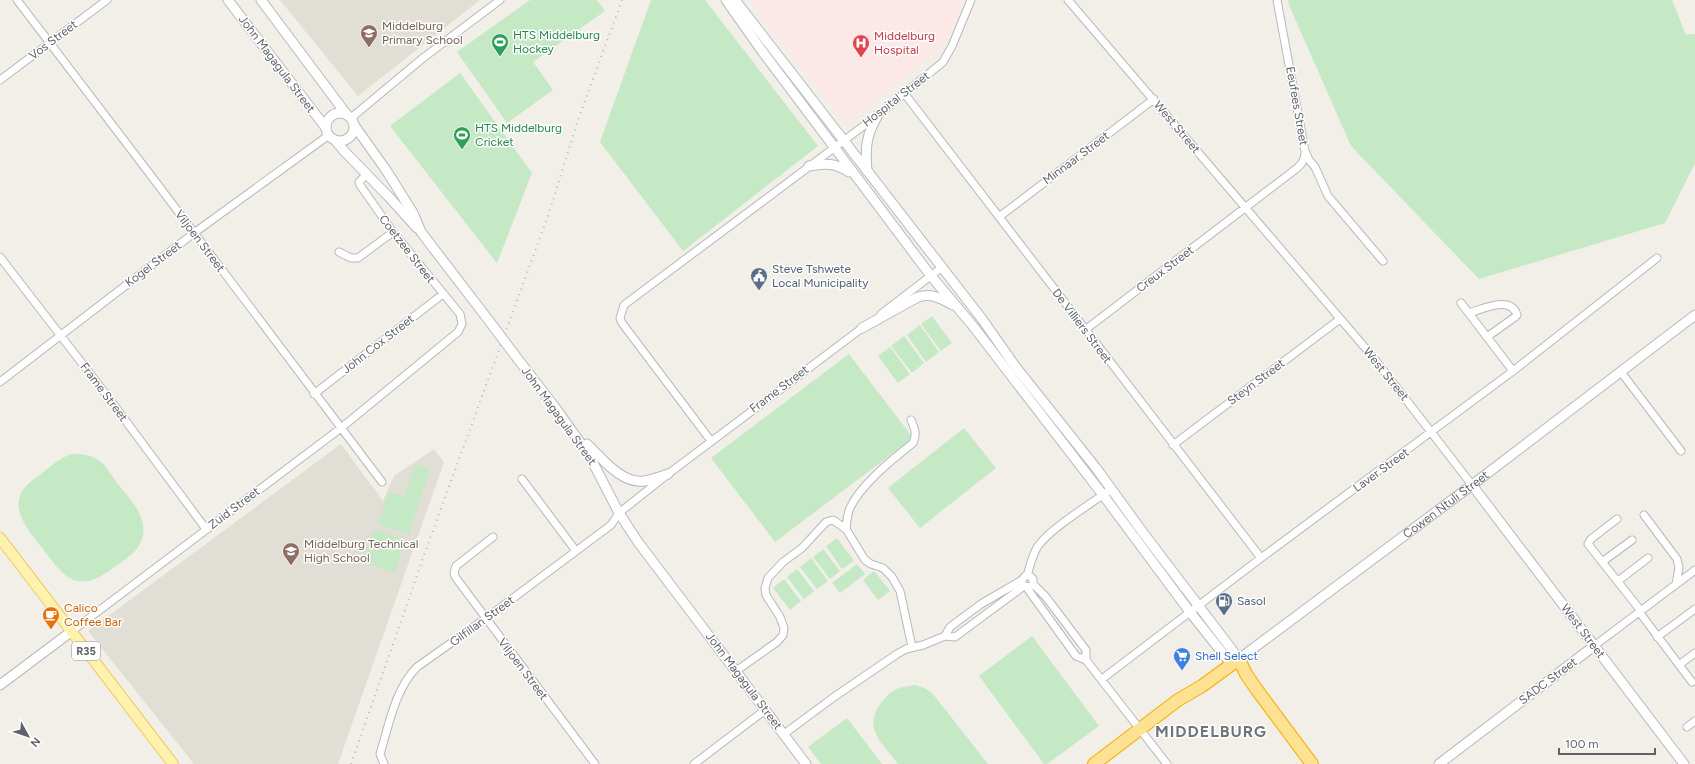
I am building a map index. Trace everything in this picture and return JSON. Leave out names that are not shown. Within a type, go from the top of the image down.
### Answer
[{"type":"highway","points":[[1236,662],[1312,764]]},
{"type":"highway","name":"Cowen Ntuli Street","points":[[1094,764],[1181,706],[1194,692],[1236,662]]},
{"type":"highway","name":"Cowen Ntuli Street","points":[[1106,764],[1142,732]]},
{"type":"main road","name":"John Magagula Street","points":[[228,0],[330,134],[345,152],[389,197],[407,219],[421,232],[574,433],[599,472],[619,513],[638,542],[806,764]]},
{"type":"main road","name":"John Magagula Street","points":[[261,0],[350,119],[386,170],[413,214],[421,232]]},
{"type":"main road","points":[[726,0],[762,51],[931,276],[973,326],[1103,495],[1190,612],[1236,662]]},
{"type":"main road","points":[[736,0],[1111,489],[1198,606],[1236,662]]},
{"type":"main road","points":[[337,113],[350,119],[350,136],[346,139],[330,134],[326,123],[332,115],[337,113]]},
{"type":"main road","points":[[867,172],[866,145],[868,135],[878,115]]},
{"type":"main road","points":[[809,166],[829,164],[840,166],[856,176]]},
{"type":"main road","points":[[862,328],[918,297],[926,295],[936,296],[957,307]]},
{"type":"main road","name":"Cowen Ntuli Street","points":[[1236,662],[1695,315]]},
{"type":"main road","points":[[973,326],[982,319]]},
{"type":"main road","points":[[1034,406],[1042,399]]},
{"type":"main road","points":[[574,433],[614,471],[629,479],[642,482],[668,474]]},
{"type":"main road","name":"West Street","points":[[1472,485],[1684,764]]},
{"type":"main road","name":"R35","points":[[1,542],[72,631],[173,764]]},
{"type":"main road","name":"Zuid Street","points":[[0,685],[72,631]]},
{"type":"main road","name":"SADC Street","points":[[1439,764],[1594,646]]},
{"type":"street","name":"Viljoen Street","points":[[17,0],[382,482]]},
{"type":"street","name":"Vos Street","points":[[0,80],[48,42],[107,0]]},
{"type":"street","points":[[350,119],[423,58],[500,0]]},
{"type":"street","name":"Hospital Street","points":[[711,441],[622,323],[620,313],[624,305],[878,115],[943,62],[971,0]]},
{"type":"street","name":"West Street","points":[[1068,0],[1373,357],[1472,485]]},
{"type":"street","name":"Eeufees Street","points":[[1245,208],[1302,164],[1305,159],[1305,152],[1277,0]]},
{"type":"street","name":"De Villiers Street","points":[[904,93],[1260,558]]},
{"type":"street","name":"Minnaar Street","points":[[999,217],[1154,99]]},
{"type":"street","name":"Kogel Street","points":[[0,382],[194,233],[330,134]]},
{"type":"street","points":[[1305,152],[1315,167],[1328,196],[1383,261]]},
{"type":"street","name":"Coetzee Street","points":[[367,174],[359,182],[360,185],[393,232],[460,314],[462,324]]},
{"type":"street","name":"Creux Street","points":[[1085,330],[1245,208]]},
{"type":"street","points":[[339,252],[351,258],[358,258],[393,232]]},
{"type":"street","name":"Frame Street","points":[[0,257],[206,529]]},
{"type":"street","name":"Laver Street","points":[[1102,679],[1260,558],[1514,371],[1657,258]]},
{"type":"street","name":"Frame Street","points":[[619,513],[711,441],[941,268]]},
{"type":"street","name":"John Cox Street","points":[[314,394],[443,294]]},
{"type":"street","points":[[1461,302],[1514,371]]},
{"type":"street","points":[[1469,313],[1495,305],[1510,305],[1513,307],[1517,315],[1487,337]]},
{"type":"street","name":"Steyn Street","points":[[1173,445],[1340,319]]},
{"type":"street","name":"Zuid Street","points":[[72,631],[341,428],[458,332],[462,324]]},
{"type":"street","points":[[1621,372],[1681,451]]},
{"type":"street","points":[[846,529],[851,507],[857,496],[877,473],[912,443],[916,437],[911,420]]},
{"type":"street","points":[[522,479],[576,552]]},
{"type":"street","points":[[784,734],[896,654],[945,636],[955,637],[1027,583],[1033,555],[1038,546],[1050,534],[1111,489]]},
{"type":"street","name":"Gilfillan Street","points":[[384,764],[380,754],[400,690],[408,676],[417,667],[485,619],[611,525],[619,513]]},
{"type":"street","points":[[1644,515],[1677,559],[1679,568],[1676,584]]},
{"type":"street","points":[[1616,519],[1591,539],[1588,544],[1618,581],[1657,637],[1692,682]]},
{"type":"street","points":[[736,671],[777,642],[783,635],[784,628],[780,617],[766,595],[768,578],[783,562],[802,548],[826,522],[833,520],[846,529],[865,560],[871,564],[883,568],[892,577],[900,591],[912,647]]},
{"type":"street","name":"Viljoen Street","points":[[493,537],[456,566],[454,573],[456,578],[485,619],[595,764]]},
{"type":"street","points":[[1602,562],[1632,540]]},
{"type":"street","points":[[1618,581],[1648,558]]},
{"type":"street","name":"SADC Street","points":[[1594,646],[1695,570]]},
{"type":"street","points":[[1027,583],[1046,597],[1086,650],[1086,660]]},
{"type":"street","points":[[1027,583],[1050,620],[1076,656],[1086,660],[1167,764]]},
{"type":"street","points":[[945,636],[950,627],[981,604],[1027,583]]},
{"type":"street","points":[[1657,637],[1695,609]]},
{"type":"street","points":[[1050,620],[1058,614]]},
{"type":"street","points":[[1679,665],[1695,653]]},
{"type":"street","points":[[694,764],[765,710]]},
{"type":"street","points":[[1687,727],[1695,721]]},
{"type":"shaded area","name":"Middelburg Primary School","points":[[280,0],[480,0],[358,96]]},
{"type":"shaded area","name":"Middelburg Hospital","points":[[749,0],[964,0],[956,22],[944,44],[914,72],[889,89],[845,124]]},
{"type":"shaded area","name":"Middelburg Technical High School","points":[[341,444],[383,501],[394,476],[434,449],[444,462],[338,764],[194,764],[88,631]]},
{"type":"green space","name":"HTS Middelburg Hockey","points":[[530,0],[597,0],[605,11],[533,62],[553,90],[507,123],[457,52]]},
{"type":"green space","points":[[651,0],[705,0],[818,146],[683,251],[600,142]]},
{"type":"green space","points":[[1288,0],[1672,0],[1686,35],[1695,34],[1695,163],[1665,223],[1479,279],[1351,146]]},
{"type":"green space","name":"HTS Middelburg Cricket","points":[[460,73],[532,173],[497,263],[390,126]]},
{"type":"green space","points":[[932,316],[952,343],[941,351],[921,324]]},
{"type":"green space","points":[[920,325],[939,352],[926,362],[907,335]]},
{"type":"green space","points":[[904,336],[924,363],[912,373],[891,346]]},
{"type":"green space","points":[[890,347],[910,374],[898,383],[878,356]]},
{"type":"green space","points":[[849,354],[913,438],[775,542],[711,458]]},
{"type":"green space","points":[[964,428],[996,468],[920,528],[888,488]]},
{"type":"green space","points":[[72,454],[88,455],[104,465],[139,512],[143,529],[142,538],[138,547],[130,556],[101,576],[81,582],[73,580],[58,568],[26,527],[19,510],[21,493],[27,485],[55,462]]},
{"type":"green space","points":[[415,464],[430,469],[409,534],[378,524],[388,492],[404,496]]},
{"type":"green space","points":[[374,529],[406,541],[394,573],[362,561]]},
{"type":"green space","points":[[837,538],[854,561],[842,569],[826,546]]},
{"type":"green space","points":[[823,549],[840,571],[830,579],[813,557]]},
{"type":"green space","points":[[811,558],[828,581],[817,589],[800,567]]},
{"type":"green space","points":[[857,564],[865,574],[840,593],[832,583]]},
{"type":"green space","points":[[797,569],[814,591],[804,599],[787,577]]},
{"type":"green space","points":[[874,571],[890,591],[878,600],[863,580]]},
{"type":"green space","points":[[784,579],[801,601],[790,610],[773,588]]},
{"type":"green space","points":[[1032,636],[1099,726],[1047,764],[1044,764],[979,676]]},
{"type":"green space","points":[[915,685],[932,693],[988,764],[898,764],[878,738],[874,728],[874,716],[880,704],[889,694],[899,688]]},
{"type":"green space","points":[[847,718],[882,764],[821,764],[808,747]]},
{"type":"railway","points":[[351,764],[428,544],[549,213],[578,120],[622,0]]},
{"type":"place","name":"Middelburg Primary School","points":[[369,48]]},
{"type":"place","name":"HTS Middelburg Hockey","points":[[500,57]]},
{"type":"place","name":"Middelburg Hospital","points":[[861,58]]},
{"type":"place","name":"HTS Middelburg Cricket","points":[[462,150]]},
{"type":"place","name":"Steve Tshwete Local Municipality","points":[[759,291]]},
{"type":"place","name":"Middelburg Technical High School","points":[[291,566]]},
{"type":"place","name":"Sasol","points":[[1224,616]]},
{"type":"place","name":"Calico Coffee Bar","points":[[51,630]]},
{"type":"place","name":"Shell Select","points":[[1182,671]]},
{"type":"district","name":"MIDDELBURG","points":[[1211,731]]}]
